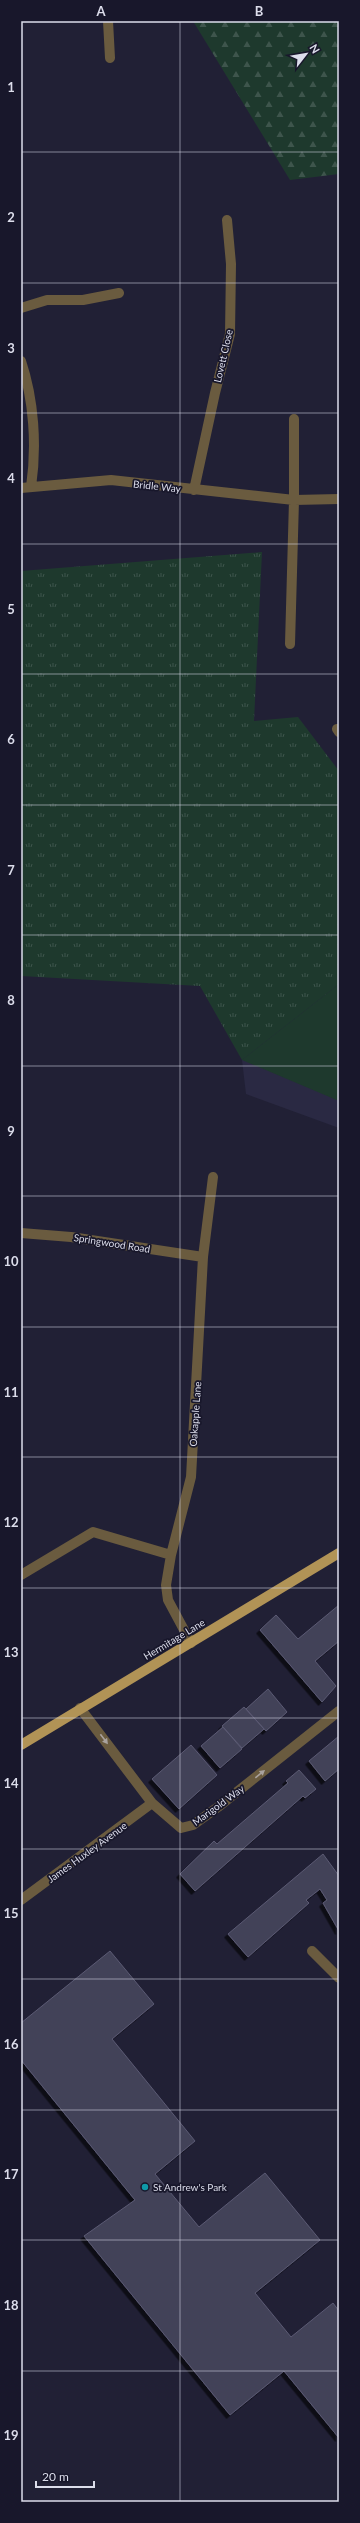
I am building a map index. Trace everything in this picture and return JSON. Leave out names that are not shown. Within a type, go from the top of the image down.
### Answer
[{"type":"main road","name":"Hermitage Lane","points":[[21,1744],[339,1553]]},
{"type":"street","points":[[108,21],[110,58]]},
{"type":"street","name":"Lovett Close","points":[[194,490],[215,393],[230,334],[231,264],[227,220]]},
{"type":"street","points":[[21,308],[47,300],[83,300],[120,293]]},
{"type":"street","points":[[21,361],[26,375],[36,454],[26,487]]},
{"type":"street","points":[[290,644],[294,500],[294,419]]},
{"type":"street","name":"Bridle Way","points":[[26,487],[111,480],[294,500],[339,499]]},
{"type":"street","name":"Oakapple Lane","points":[[191,1643],[168,1600],[166,1585],[171,1555],[191,1477],[204,1257],[213,1177]]},
{"type":"street","name":"Springwood Road","points":[[21,1233],[71,1236],[204,1257]]},
{"type":"street","points":[[21,1575],[93,1532],[171,1555]]},
{"type":"street","name":"Marigold Way","points":[[80,1708],[152,1804],[181,1828],[193,1825],[339,1712]]},
{"type":"street","name":"James Huxley Avenue","points":[[21,1900],[152,1804]]},
{"type":"street","points":[[312,1951],[339,1978]]},
{"type":"shaded area","points":[[339,984],[339,1128],[246,1094],[242,1060]]},
{"type":"green space","points":[[193,21],[339,21],[339,174],[290,180]]},
{"type":"green space","points":[[262,552],[254,721],[298,717],[339,771],[339,984],[242,1060],[200,986],[21,976],[21,571]]},
{"type":"green space","points":[[339,984],[339,1101],[242,1060]]},
{"type":"building","points":[[339,1605],[339,1641],[315,1661],[336,1686],[322,1702],[260,1630],[276,1615],[298,1639]]},
{"type":"building","points":[[268,1689],[287,1712],[266,1731],[246,1709]]},
{"type":"building","points":[[244,1707],[264,1729],[242,1748],[222,1726]]},
{"type":"building","points":[[223,1727],[242,1749],[220,1768],[201,1746]]},
{"type":"building","points":[[339,1736],[339,1769],[325,1781],[309,1761]]},
{"type":"building","points":[[191,1745],[217,1775],[179,1809],[152,1779]]},
{"type":"building","points":[[299,1770],[316,1789],[305,1798],[303,1796],[195,1891],[180,1874],[214,1841],[217,1844],[288,1783],[286,1781]]},
{"type":"building","points":[[323,1854],[339,1876],[339,1931],[323,1903],[327,1900],[320,1889],[306,1900],[309,1903],[248,1957],[228,1934]]},
{"type":"building","name":"St Andrew's Park","points":[[110,1951],[154,2004],[112,2039],[195,2141],[155,2174],[199,2227],[265,2173],[320,2240],[255,2293],[291,2337],[333,2303],[339,2311],[339,2438],[284,2371],[230,2415],[84,2236],[135,2200],[21,2060],[21,2023]]},
{"type":"place","name":"St Andrew's Park","points":[[145,2187]]}]
